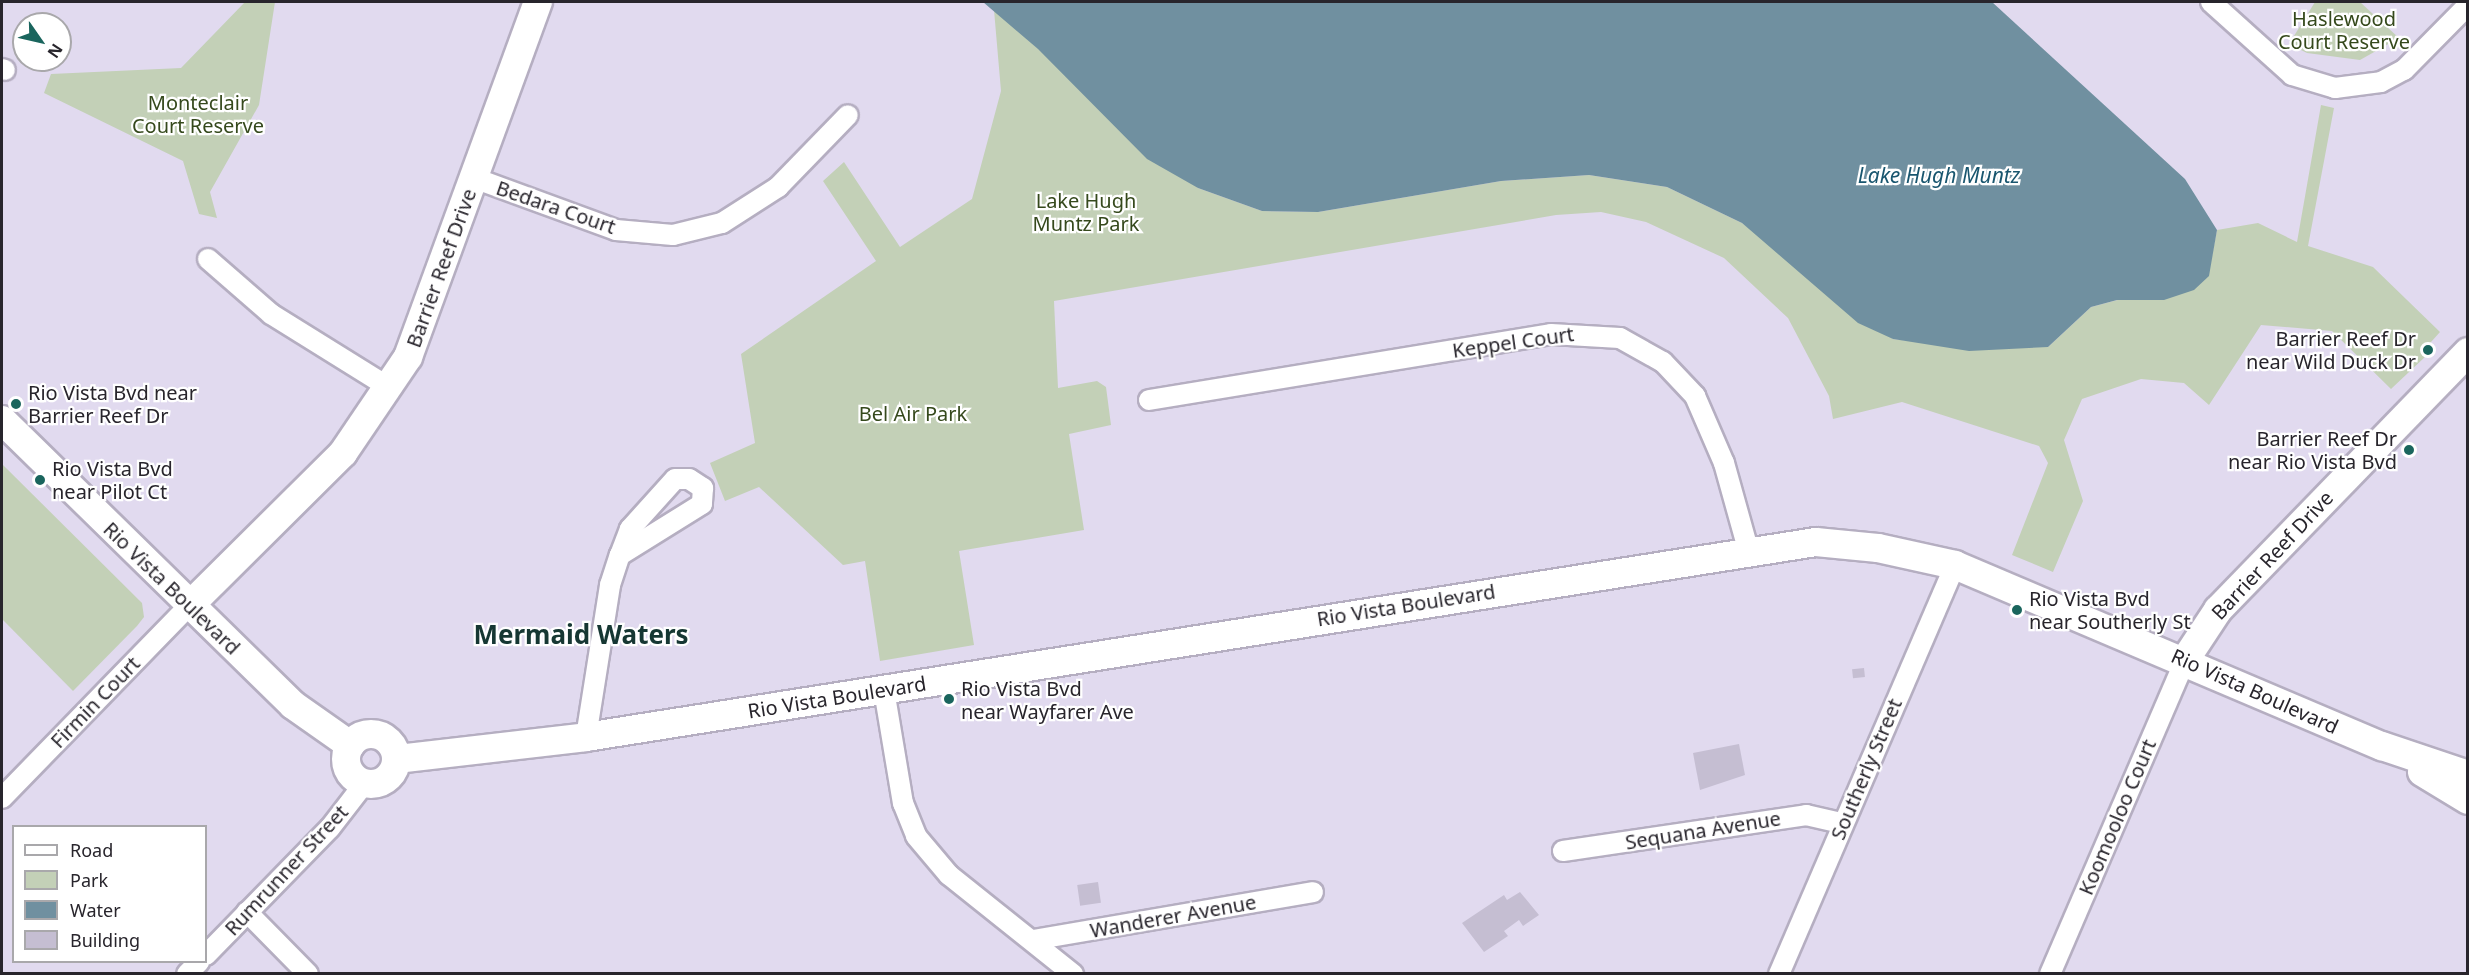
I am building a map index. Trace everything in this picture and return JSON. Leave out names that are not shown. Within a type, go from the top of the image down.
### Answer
[{"type":"street","name":"Barrier Reef Drive","points":[[189,606],[343,453],[390,388],[421,328],[538,2]]},
{"type":"street","points":[[2211,2],[2292,75],[2336,88],[2381,81],[2404,70],[2468,5]]},
{"type":"street","name":"Bedara Court","points":[[474,178],[616,230],[673,235],[722,223],[778,187],[848,115]]},
{"type":"street","points":[[208,259],[271,314],[390,388]]},
{"type":"street","name":"Keppel Court","points":[[1149,400],[1551,333],[1620,338],[1664,362],[1695,396],[1724,463],[1748,549]]},
{"type":"street","name":"Barrier Reef Drive","points":[[2185,660],[2218,610],[2468,352]]},
{"type":"street","name":"Rio Vista Boulevard","points":[[2,420],[189,606],[293,705],[350,745]]},
{"type":"street","name":"Rio Vista Boulevard","points":[[397,759],[586,737],[1748,549],[1847,544],[1955,565],[2185,660],[2382,746],[2468,776]]},
{"type":"street","points":[[586,737],[610,585],[620,555]]},
{"type":"street","name":"Southerly Street","points":[[1779,974],[1842,823],[1955,565]]},
{"type":"street","name":"Firmin Court","points":[[2,798],[189,606]]},
{"type":"street","name":"Koomooloo Court","points":[[2050,974],[2185,660]]},
{"type":"street","points":[[884,690],[903,802],[916,836],[949,875],[1073,974]]},
{"type":"street","points":[[364,735],[383,736],[397,759],[384,781],[364,784],[346,765],[350,745],[364,735]]},
{"type":"street","name":"Rio Vista Boulevard","points":[[2382,746],[2468,800]]},
{"type":"street","name":"Rumrunner Street","points":[[207,954],[330,828],[364,784]]},
{"type":"street","name":"Sequana Avenue","points":[[1563,852],[1806,814],[1842,823]]},
{"type":"street","name":"Wanderer Avenue","points":[[1033,940],[1313,892]]},
{"type":"street","points":[[247,912],[308,974]]},
{"type":"street","points":[[187,974],[198,963]]},
{"type":"green space","name":"Monteclair Court Reserve","points":[[245,2],[275,2],[259,105],[210,192],[217,218],[199,214],[183,161],[44,93],[51,74],[181,68]]},
{"type":"green space","name":"Haslewood Court Reserve","points":[[2315,2],[2360,2],[2399,38],[2360,60],[2307,53],[2289,44]]},
{"type":"green space","points":[[994,10],[1198,188],[1262,211],[1318,212],[1501,181],[1589,175],[1667,187],[1742,223],[1893,339],[1919,342],[2048,347],[2091,307],[2208,276],[2217,230],[2258,223],[2297,242],[2321,105],[2334,108],[2308,246],[2373,267],[2440,332],[2422,352],[2426,356],[2391,389],[2332,331],[2261,325],[2209,405],[2184,383],[2141,379],[2082,399],[2064,440],[2083,501],[2053,572],[2012,555],[2048,463],[2039,446],[1902,402],[1833,419],[1829,396],[1788,318],[1724,258],[1646,222],[1601,212],[1556,215],[1054,301],[1058,388],[1097,381],[1106,387],[1111,425],[1069,434],[1084,530],[959,551],[974,645],[880,661],[865,561],[843,565],[759,487],[725,501],[710,463],[755,443],[741,354],[876,261],[823,181],[844,162],[900,247],[972,199],[1001,91]]},
{"type":"green space","points":[[2,464],[142,603],[144,617],[137,626],[73,691],[2,619]]},
{"type":"water","name":"Lake Hugh Muntz","points":[[983,2],[1992,2],[2185,179],[2217,230],[2209,276],[2194,290],[2164,300],[2117,300],[2091,307],[2048,347],[1969,351],[1893,339],[1858,323],[1742,223],[1667,187],[1589,175],[1501,181],[1318,212],[1262,211],[1198,188],[1147,159],[1038,49]]},
{"type":"building","points":[[1864,668],[1865,677],[1853,678],[1852,669]]},
{"type":"building","points":[[1739,744],[1745,775],[1700,790],[1693,753]]},
{"type":"building","points":[[1098,882],[1101,903],[1080,906],[1077,885]]},
{"type":"building","points":[[1520,892],[1539,915],[1523,926],[1519,920],[1504,931],[1508,936],[1484,952],[1462,923],[1504,895],[1507,900]]},
{"type":"place","name":"Barrier Reef Dr near Wild Duck Dr","points":[[2428,350]]},
{"type":"place","name":"Rio Vista Bvd near Barrier Reef Dr","points":[[16,404]]},
{"type":"place","name":"Barrier Reef Dr near Rio Vista Bvd","points":[[2409,450]]},
{"type":"place","name":"Rio Vista Bvd near Pilot Ct","points":[[40,480]]},
{"type":"place","name":"Rio Vista Bvd near Southerly St","points":[[2017,610]]},
{"type":"place","name":"Rio Vista Bvd near Wayfarer Ave","points":[[949,699]]},
{"type":"district","name":"Mermaid Waters","points":[[581,635]]},
{"type":"park label","name":"Lake Hugh Muntz Park","points":[[1086,212]]},
{"type":"park label","name":"Bel Air Park","points":[[913,413]]}]
